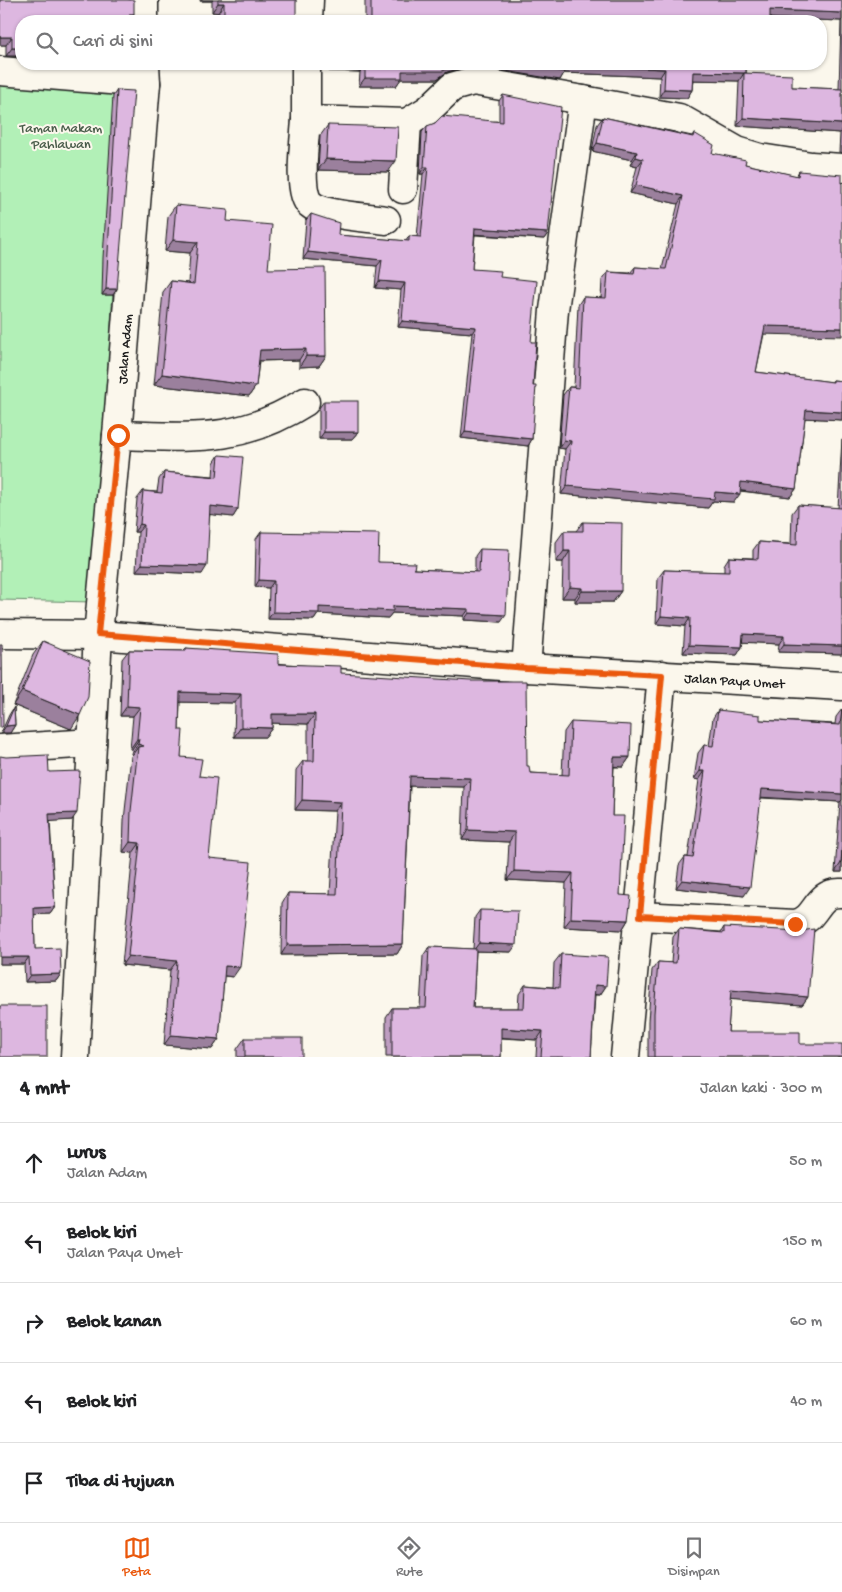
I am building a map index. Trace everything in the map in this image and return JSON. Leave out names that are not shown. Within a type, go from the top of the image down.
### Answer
[{"type":"street","points":[[144,0],[144,15]]},
{"type":"street","points":[[308,15],[309,0]]},
{"type":"street","points":[[306,70],[304,196],[309,204],[319,210],[386,220]]},
{"type":"street","points":[[0,71],[146,74]]},
{"type":"street","name":"Jalan Adam","points":[[74,1057],[98,634],[118,435],[146,74]]},
{"type":"street","points":[[306,120],[408,123],[428,110],[452,87],[468,82],[487,82],[679,118],[691,123],[729,147],[760,158],[811,166],[842,168]]},
{"type":"street","points":[[526,668],[554,310],[583,100]]},
{"type":"street","points":[[403,189],[408,123]]},
{"type":"street","points":[[118,435],[203,437],[242,432],[285,415],[305,402]]},
{"type":"street","name":"Jalan Paya Umet","points":[[0,634],[98,634],[526,668],[842,686]]},
{"type":"street","points":[[625,1057],[662,675]]},
{"type":"street","points":[[0,749],[92,743]]},
{"type":"street","points":[[640,916],[795,924],[809,919],[823,897],[831,893],[842,893]]},
{"type":"green space","name":"Taman Makam Pahlawan","points":[[0,71],[126,77],[94,602],[0,600]]},
{"type":"building","points":[[0,0],[134,0],[134,14],[130,15],[15,15],[15,48],[12,48],[12,37],[0,37]]},
{"type":"building","points":[[218,0],[296,0],[296,15],[224,15],[224,3],[218,3]]},
{"type":"building","points":[[371,0],[842,0],[842,13],[770,10],[770,15],[371,15]]},
{"type":"building","points":[[365,70],[445,70],[402,71],[402,78],[365,78]]},
{"type":"building","points":[[665,70],[746,70],[746,73],[693,72],[692,90],[664,89]]},
{"type":"building","points":[[744,73],[792,75],[792,87],[842,89],[842,124],[743,118]]},
{"type":"building","points":[[117,90],[134,91],[117,289],[106,289],[108,252]]},
{"type":"building","points":[[503,95],[561,107],[548,233],[475,228],[472,269],[501,271],[500,277],[537,281],[531,342],[536,342],[533,386],[536,386],[532,439],[465,432],[476,327],[402,321],[405,283],[379,281],[382,260],[308,252],[311,214],[339,223],[338,235],[409,241],[409,236],[421,237],[428,167],[424,167],[427,126],[435,123],[442,116],[503,122]]},
{"type":"building","points":[[603,117],[693,137],[694,133],[714,145],[712,153],[746,160],[745,164],[798,176],[799,171],[842,175],[842,328],[765,326],[756,372],[833,382],[833,380],[842,381],[842,412],[806,410],[796,489],[741,482],[740,494],[715,492],[714,499],[567,486],[571,441],[564,440],[569,387],[579,388],[583,297],[606,298],[608,272],[634,274],[635,267],[666,269],[683,196],[636,185],[643,159],[636,157],[637,152],[597,143]]},
{"type":"building","points":[[328,125],[398,127],[396,161],[326,159]]},
{"type":"building","points":[[176,205],[228,210],[227,221],[272,225],[268,269],[325,268],[326,356],[306,356],[306,349],[260,350],[256,386],[162,374],[171,281],[194,284],[198,242],[173,240]]},
{"type":"building","points":[[324,401],[358,401],[358,432],[324,432]]},
{"type":"building","points":[[219,455],[243,457],[238,509],[210,506],[207,566],[142,564],[144,525],[140,524],[143,491],[162,493],[164,472],[217,477]]},
{"type":"building","points":[[798,505],[842,508],[842,646],[784,644],[784,636],[743,634],[742,647],[689,645],[690,618],[661,616],[664,570],[729,572],[729,557],[758,559],[759,542],[797,545]]},
{"type":"building","points":[[583,522],[622,523],[621,591],[582,591],[582,588],[570,587],[570,551],[564,551],[564,531],[583,531]]},
{"type":"building","points":[[261,532],[379,534],[378,562],[415,563],[414,569],[479,572],[480,549],[509,550],[506,615],[469,613],[469,609],[393,606],[393,611],[319,607],[319,613],[273,612],[274,581],[259,580]]},
{"type":"building","points":[[43,641],[90,661],[88,697],[80,715],[22,691]]},
{"type":"building","points":[[0,644],[2,644],[3,726],[0,728]]},
{"type":"building","points":[[186,648],[278,654],[278,664],[341,666],[341,673],[471,681],[526,681],[527,766],[529,766],[530,773],[569,775],[571,722],[631,725],[630,757],[614,757],[612,816],[624,816],[620,895],[631,896],[628,920],[571,918],[573,873],[514,871],[515,832],[468,830],[471,778],[410,776],[403,944],[287,945],[288,893],[337,894],[341,802],[302,800],[303,761],[314,761],[315,714],[272,714],[272,728],[241,727],[241,694],[180,692],[179,730],[183,730],[181,757],[202,759],[199,776],[217,778],[209,858],[251,862],[240,967],[225,966],[219,1039],[171,1035],[177,961],[128,956],[140,843],[130,842],[131,811],[138,747],[144,746],[138,744],[139,739],[137,739],[140,707],[127,706],[129,650],[186,651]]},
{"type":"building","points":[[14,707],[15,725],[6,726]]},
{"type":"building","points":[[842,709],[842,794],[762,789],[750,887],[682,880],[685,857],[693,858],[705,771],[700,771],[704,745],[713,746],[718,710],[760,715],[760,720],[840,725]]},
{"type":"building","points":[[48,755],[49,772],[80,771],[77,813],[49,814],[55,907],[34,908],[35,949],[60,948],[61,974],[30,975],[29,957],[0,957],[0,756]]},
{"type":"building","points":[[480,910],[518,911],[516,945],[479,943]]},
{"type":"building","points":[[724,927],[800,931],[814,929],[808,997],[731,990],[728,1032],[800,1032],[800,1044],[842,1044],[842,1057],[654,1057],[654,1013],[658,962],[676,963],[679,929],[724,933]]},
{"type":"building","points":[[429,947],[476,949],[473,1008],[524,1008],[525,985],[559,988],[561,954],[608,957],[606,986],[595,985],[591,1057],[541,1057],[543,1031],[501,1028],[501,1057],[392,1057],[392,1008],[426,1008]]},
{"type":"building","points":[[0,1006],[47,1006],[47,1057],[0,1057]]},
{"type":"building","points":[[245,1038],[302,1038],[302,1057],[245,1057]]},
{"type":"route","points":[[118,435],[98,634],[526,668],[662,675],[640,916],[795,924]]}]
